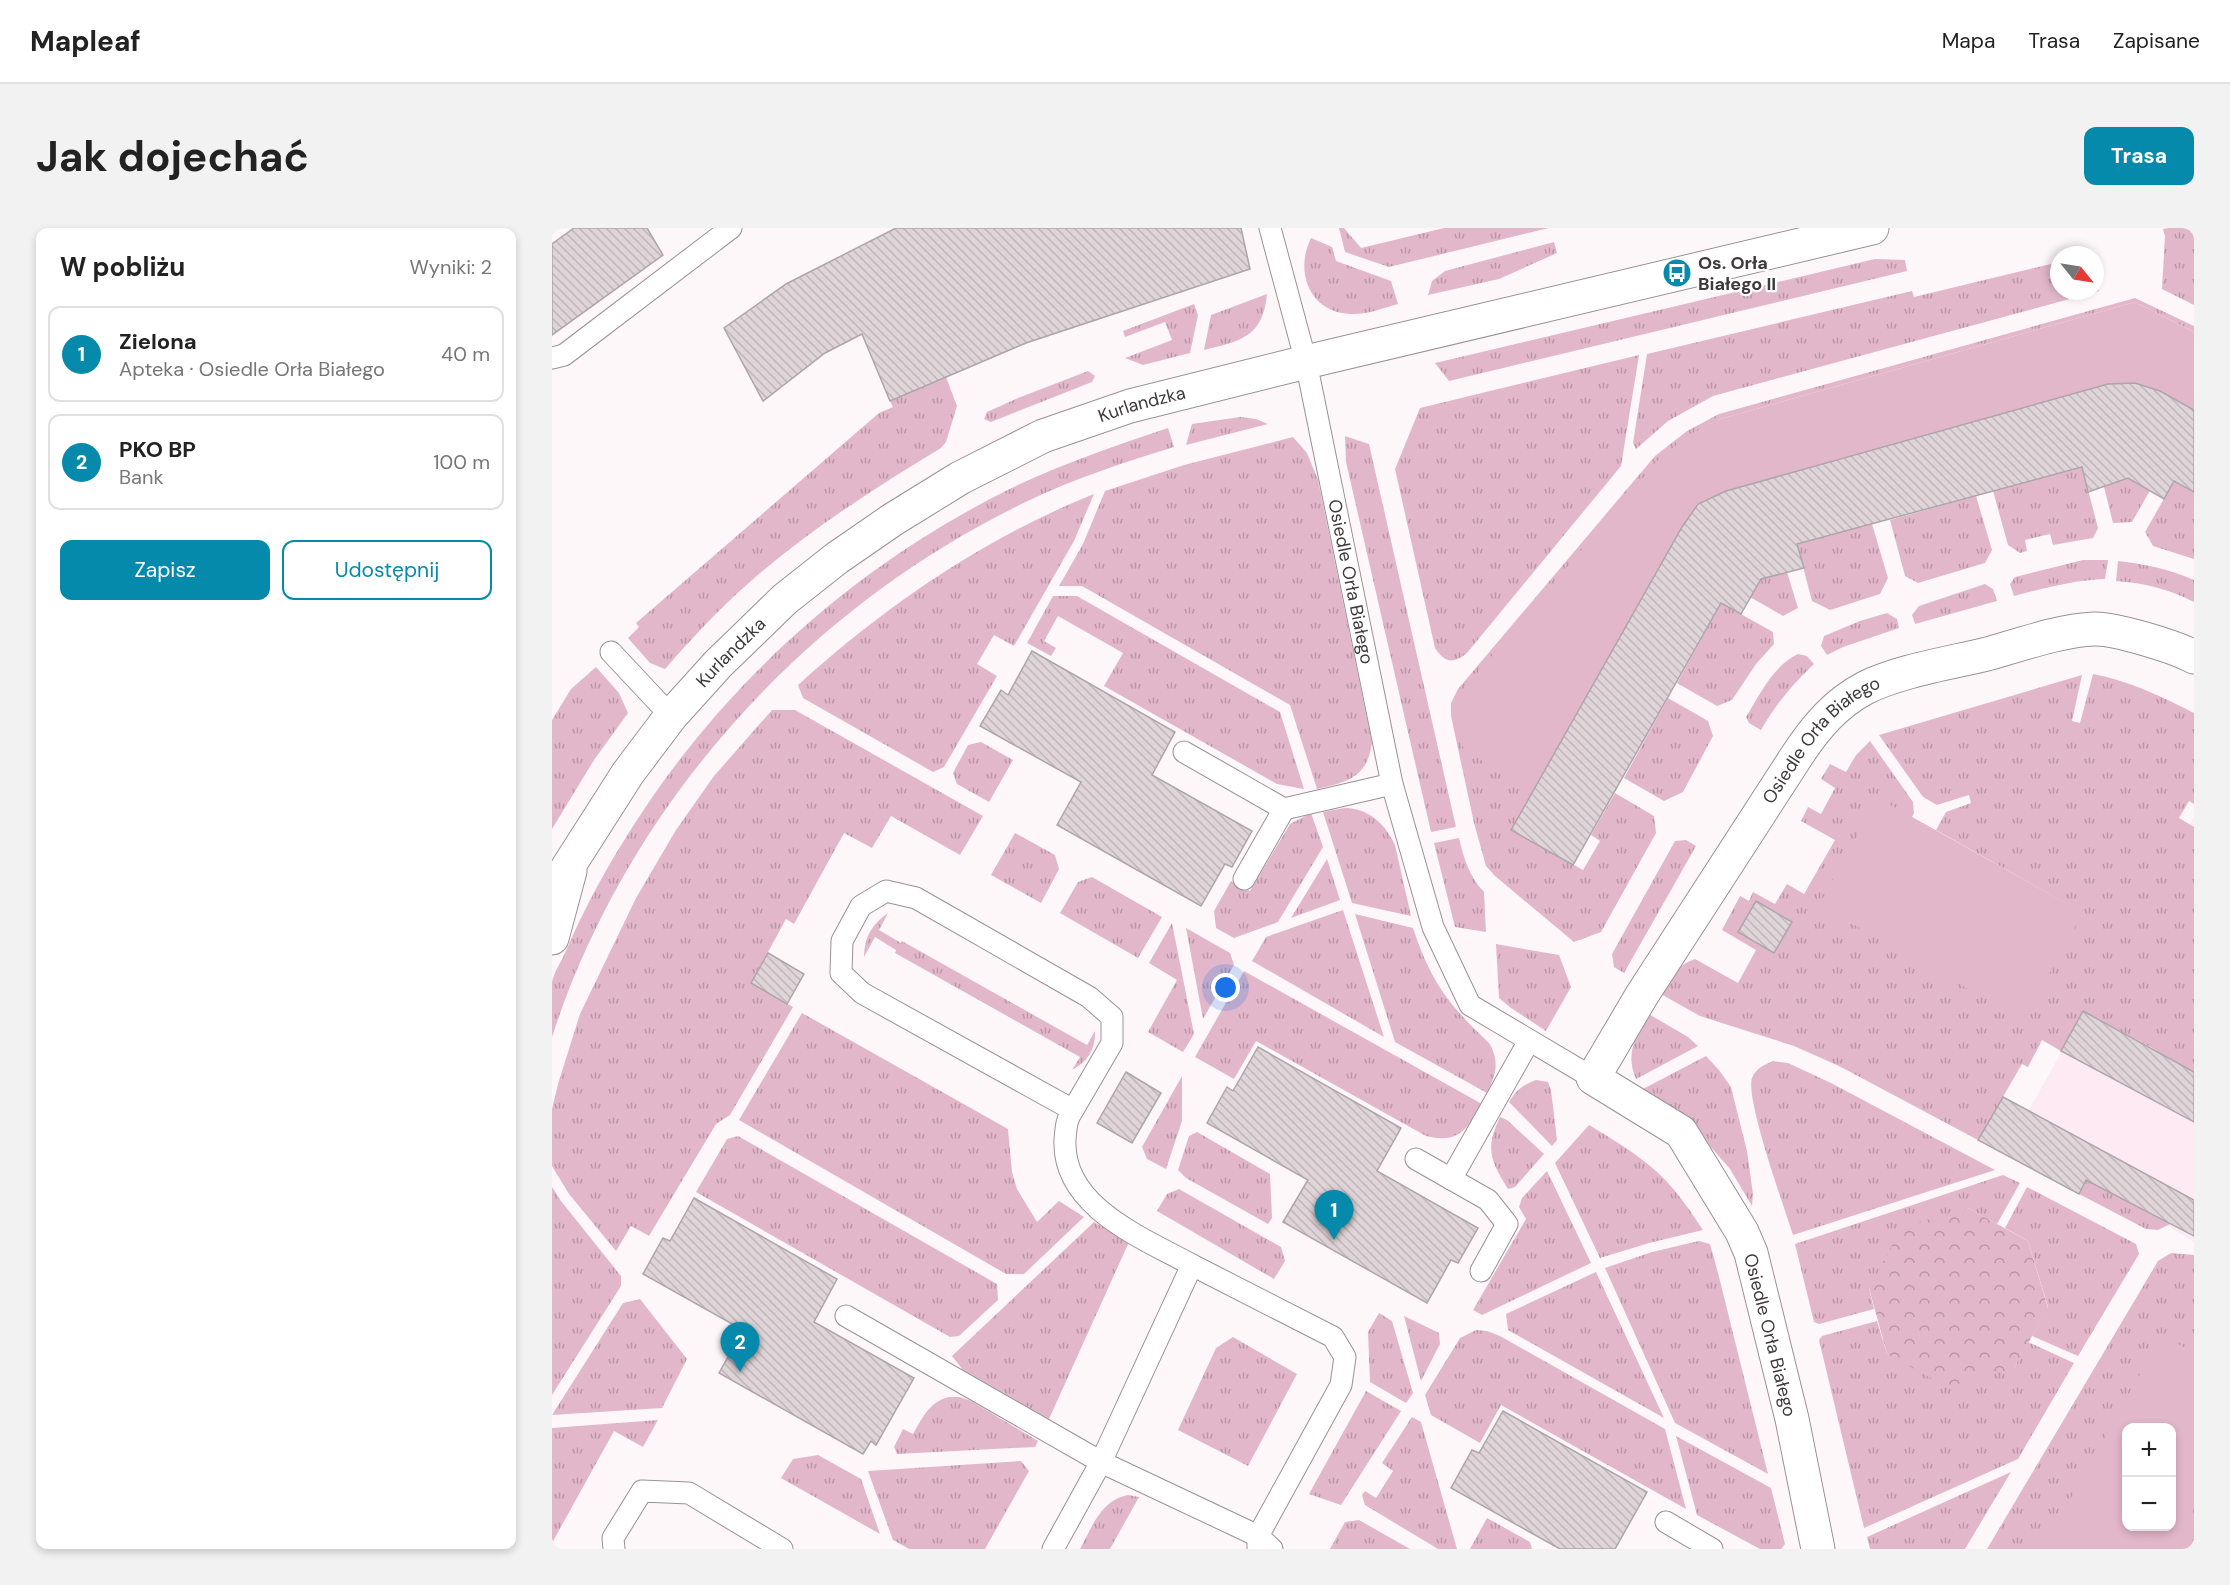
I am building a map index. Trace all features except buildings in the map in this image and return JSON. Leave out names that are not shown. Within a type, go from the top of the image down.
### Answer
[{"type":"street","name":"Kurlandzka","points":[[552,892],[628,774],[671,716],[718,664],[786,599],[837,558],[892,520],[960,478],[1043,436],[1130,406],[1872,228]]},
{"type":"street","name":"Osiedle Orła Białego","points":[[1818,1549],[1792,1419],[1751,1253],[1742,1232],[1681,1132],[1593,1078],[1642,996],[1798,754],[1820,722],[1848,699],[1865,688],[1893,678],[2058,635],[2095,629],[2139,638],[2194,657]]},
{"type":"street","name":"Kurlandzka","points":[[552,938],[572,863]]},
{"type":"lane","points":[[552,358],[564,355],[731,228]]},
{"type":"lane","name":"Osiedle Orła Białego","points":[[1270,228],[1306,362],[1392,784],[1433,927],[1470,1005],[1593,1078]]},
{"type":"lane","points":[[611,652],[671,716]]},
{"type":"lane","points":[[1184,752],[1284,809],[1392,784]]},
{"type":"lane","points":[[1244,879],[1284,809]]},
{"type":"lane","points":[[846,1316],[1101,1462],[1263,1545],[1341,1385],[1345,1357],[1332,1337],[1192,1265],[1109,1217],[1098,1210],[1078,1187],[1065,1154],[1066,1119],[1073,1110],[1112,1043],[1112,1017],[1089,997],[916,898],[886,891],[861,906],[842,941],[841,973],[862,993],[1073,1110]]},
{"type":"lane","points":[[1451,1179],[1529,1041]]},
{"type":"lane","points":[[1416,1159],[1488,1200],[1507,1224],[1481,1271]]},
{"type":"lane","points":[[1053,1549],[1101,1462],[1192,1265]]},
{"type":"lane","points":[[614,1549],[613,1538],[642,1491],[689,1493],[782,1549]]},
{"type":"lane","points":[[1666,1522],[1712,1549]]},
{"type":"shaded area","points":[[2194,816],[2194,1242],[2016,1133]]},
{"type":"green space","points":[[1339,228],[1344,228],[1361,248],[1444,228],[1549,228],[1389,267],[1345,252]]},
{"type":"green space","points":[[2194,228],[2194,305],[2162,289],[2165,236],[2163,229]]},
{"type":"green space","points":[[1311,238],[1332,247],[1336,261],[1391,281],[1398,304],[1357,314],[1337,312],[1325,306],[1309,288],[1305,277],[1306,251]]},
{"type":"green space","points":[[1554,242],[1557,253],[1499,279],[1428,295],[1432,281],[1445,271]]},
{"type":"green space","points":[[1875,259],[1905,260],[1907,271],[1449,381],[1435,363]]},
{"type":"green space","points":[[2050,264],[2050,300],[2066,300],[1713,396],[1668,421],[1636,449],[1633,443],[1647,354],[1912,291],[1914,297]]},
{"type":"green space","points":[[1267,294],[1261,320],[1248,335],[1229,344],[1204,350],[1211,315]]},
{"type":"green space","points":[[2135,298],[2194,326],[2194,332],[2135,302],[1717,420],[1534,791],[1512,830],[1583,870],[1600,841],[1591,835],[1615,793],[1654,816],[1656,833],[1601,932],[1574,942],[1486,866],[1474,823],[1451,716],[1451,703],[1458,689],[1655,456],[1687,431],[1719,414]]},
{"type":"green space","points":[[2135,302],[2194,332],[2194,410],[2160,391],[2135,383],[1726,491],[1534,791],[1464,750],[1453,712],[1462,691],[1659,459],[1689,435],[1717,420]]},
{"type":"green space","points":[[1194,304],[1198,315],[1190,353],[1143,365],[1125,358],[1172,340],[1165,322],[1125,337],[1123,331]]},
{"type":"green space","points":[[1639,355],[1621,466],[1467,653],[1453,660],[1442,657],[1435,648],[1395,469],[1420,408]]},
{"type":"green space","points":[[1088,371],[1095,376],[1092,382],[991,422],[984,419],[987,412]]},
{"type":"green space","points":[[946,377],[957,406],[946,442],[941,448],[843,510],[773,562],[717,613],[665,669],[650,663],[628,638],[639,627],[636,623],[879,413],[893,407],[890,401]]},
{"type":"green space","points":[[1240,417],[1256,419],[1268,424],[1186,445],[1192,424]]},
{"type":"green space","points":[[1168,428],[1174,447],[1047,492],[949,544],[872,595],[801,654],[736,720],[678,792],[628,869],[585,951],[552,1037],[553,978],[612,860],[654,795],[691,745],[732,697],[776,653],[822,611],[871,573],[923,538],[977,506],[1047,472]]},
{"type":"green space","points":[[1345,436],[1369,444],[1456,827],[1431,832],[1346,462]]},
{"type":"green space","points":[[1293,437],[1307,453],[1318,480],[1372,743],[1366,764],[1360,771],[1346,781],[1317,789],[1290,705],[1082,586],[1059,586],[1083,544],[1105,491],[1184,465]]},
{"type":"green space","points":[[2098,463],[2160,473],[2132,522],[2113,523]]},
{"type":"green space","points":[[2082,467],[2098,528],[2093,538],[2053,545],[2050,534],[2025,540],[2027,551],[2020,553],[2008,545],[1993,491]]},
{"type":"green space","points":[[2174,481],[2194,492],[2194,559],[2153,546],[2145,532]]},
{"type":"green space","points":[[1094,494],[1074,541],[1014,646],[994,635],[977,664],[997,676],[944,767],[933,772],[803,698],[798,685],[865,628],[901,601],[937,576],[1014,531]]},
{"type":"green space","points":[[1976,496],[1992,550],[1985,563],[1918,583],[1905,576],[1890,520]]},
{"type":"green space","points":[[1872,524],[1888,578],[1880,594],[1830,610],[1812,601],[1797,544]]},
{"type":"green space","points":[[1780,549],[1798,608],[1783,616],[1731,586]]},
{"type":"green space","points":[[2083,560],[2108,560],[2105,579],[2048,587],[2014,596],[2010,584],[2015,577]]},
{"type":"green space","points":[[2118,561],[2157,568],[2194,580],[2194,602],[2156,587],[2116,581]]},
{"type":"green space","points":[[1985,584],[1993,589],[1997,601],[1915,624],[1912,615],[1919,606]]},
{"type":"green space","points":[[1053,596],[1077,596],[1280,712],[1304,789],[1277,784],[1104,686],[1123,653],[1058,616],[1044,641],[1056,648],[1051,656],[1027,643]]},
{"type":"green space","points":[[1721,603],[1773,632],[1774,644],[1756,664],[1732,700],[1717,706],[1677,683]]},
{"type":"green space","points":[[1887,613],[1897,619],[1899,628],[1843,647],[1827,655],[1821,646],[1824,636]]},
{"type":"green space","points":[[1798,654],[1807,656],[1814,664],[1785,695],[1761,730],[1749,723],[1746,717],[1768,681],[1781,666]]},
{"type":"green space","points":[[596,667],[619,693],[628,713],[594,760],[552,829],[552,720],[571,689]]},
{"type":"green space","points":[[2093,674],[2132,685],[2194,713],[2194,804],[2189,801],[2179,818],[2194,827],[2194,1072],[2161,1054],[2140,1093],[2135,1091],[2156,1050],[2083,1011],[2061,1051],[2042,1040],[2028,1067],[2022,1064],[1978,1140],[1839,1066],[1794,1046],[1700,1016],[1659,993],[1674,972],[1695,959],[1738,983],[1756,950],[1722,930],[1740,896],[1749,901],[1753,892],[1775,904],[1787,884],[1804,894],[1835,840],[1801,821],[1808,807],[1821,814],[1835,788],[1821,779],[1830,764],[1846,772],[1856,755],[1870,741],[1913,802],[1914,813],[1912,817],[1878,798],[2083,913],[1936,830],[1946,812],[1971,803],[1969,795],[1937,805],[1923,797],[1879,735],[2082,675],[2072,721],[2080,723]]},
{"type":"green space","points":[[1668,698],[1708,721],[1713,736],[1683,792],[1664,801],[1624,778]]},
{"type":"green space","points":[[772,710],[795,710],[983,816],[960,855],[891,816],[872,848],[844,833],[794,924],[786,919],[751,983],[793,1007],[730,1115],[716,1124],[649,1236],[631,1226],[616,1251],[569,1194],[552,1166],[552,1109],[558,1084],[580,1014],[636,898],[676,830],[714,776]]},
{"type":"green space","points":[[981,742],[1013,760],[989,802],[957,784],[953,773],[968,745]]},
{"type":"green space","points":[[1878,798],[2083,913],[2023,1020],[1819,905]]},
{"type":"green space","points":[[1344,808],[1368,814],[1381,824],[1391,837],[1395,845],[1411,916],[1352,903],[1323,812]]},
{"type":"green space","points":[[1311,813],[1323,847],[1278,922],[1234,938],[1216,928],[1214,911],[1231,881],[1250,891],[1290,824]]},
{"type":"green space","points":[[1015,833],[1055,855],[1059,869],[1041,903],[991,875]]},
{"type":"green space","points":[[1459,838],[1474,880],[1484,892],[1486,932],[1455,927],[1434,843]]},
{"type":"green space","points":[[1686,840],[1696,846],[1624,973],[1614,967],[1612,954],[1675,841]]},
{"type":"green space","points":[[1327,859],[1340,900],[1291,918]]},
{"type":"green space","points":[[1092,877],[1162,917],[1138,958],[1060,913],[1078,882]]},
{"type":"green space","points":[[1343,910],[1384,1037],[1252,961],[1266,937]]},
{"type":"green space","points":[[888,913],[879,930],[901,943],[902,941],[1087,1045],[1095,1031],[1094,1043],[1087,1059],[1072,1070],[1080,1057],[895,953],[896,950],[875,937],[864,957],[870,932]]},
{"type":"green space","points":[[1355,914],[1413,928],[1427,963],[1442,991],[1462,1016],[1489,1043],[1495,1056],[1493,1080],[1487,1093],[1395,1042]]},
{"type":"green space","points":[[1172,923],[1194,1034],[1183,1052],[1148,1032],[1177,980],[1149,963]]},
{"type":"green space","points":[[1186,928],[1230,953],[1234,965],[1203,1019]]},
{"type":"green space","points":[[1496,944],[1559,955],[1571,987],[1546,1031],[1499,998]]},
{"type":"green space","points":[[1244,971],[1482,1104],[1460,1133],[1446,1138],[1426,1136],[1256,1041],[1234,1079],[1195,1057]]},
{"type":"green space","points":[[802,1013],[1008,1129],[1012,1172],[1017,1189],[1037,1222],[1059,1201],[1084,1217],[1024,1274],[1006,1274],[739,1120]]},
{"type":"green space","points":[[1647,1013],[1688,1037],[1698,1046],[1636,1079],[1632,1061],[1633,1045]]},
{"type":"green space","points":[[1706,1056],[1731,1087],[1747,1151],[1753,1194],[1752,1206],[1730,1169],[1702,1137],[1641,1090]]},
{"type":"green space","points":[[1773,1061],[1788,1063],[1831,1083],[1995,1170],[1793,1235],[1760,1130],[1751,1090],[1752,1078],[1756,1072]]},
{"type":"green space","points":[[1182,1076],[1182,1121],[1166,1169],[1147,1159],[1142,1147]]},
{"type":"green space","points":[[1536,1080],[1548,1082],[1551,1090],[1557,1140],[1552,1146],[1509,1102],[1520,1088]]},
{"type":"green space","points":[[1500,1117],[1507,1120],[1544,1154],[1515,1187],[1508,1189],[1497,1170],[1491,1146]]},
{"type":"green space","points":[[1589,1125],[1632,1152],[1656,1171],[1676,1192],[1703,1230],[1600,1258],[1555,1163]]},
{"type":"green space","points":[[1197,1132],[1270,1174],[1272,1218],[1268,1224],[1186,1178],[1178,1170],[1189,1136]]},
{"type":"green space","points":[[738,1136],[997,1284],[998,1300],[959,1336],[950,1337],[696,1192],[727,1139]]},
{"type":"green space","points":[[2102,1151],[2170,1224],[2158,1230],[2146,1229],[2079,1194]]},
{"type":"green space","points":[[1547,1171],[1591,1263],[1482,1315],[1473,1310],[1526,1219],[1519,1207],[1522,1198]]},
{"type":"green space","points":[[2003,1175],[2020,1183],[1997,1224],[1968,1208],[1869,1288],[1874,1309],[1819,1324],[1814,1322],[1795,1244]]},
{"type":"green space","points":[[552,1187],[621,1276],[621,1286],[552,1395]]},
{"type":"green space","points":[[2027,1187],[2136,1244],[2139,1254],[2078,1356],[2032,1336],[2048,1307],[2028,1241],[2005,1228]]},
{"type":"green space","points":[[1179,1189],[1281,1247],[1285,1261],[1274,1279],[1157,1211],[1167,1194]]},
{"type":"green space","points":[[1968,1208],[2028,1241],[2048,1308],[2014,1368],[1948,1387],[1887,1354],[1869,1288],[1902,1227]]},
{"type":"green space","points":[[1094,1222],[1129,1242],[1049,1419],[963,1370],[952,1356]]},
{"type":"green space","points":[[1699,1241],[1710,1244],[1768,1474],[1675,1423],[1605,1268],[1652,1252]]},
{"type":"green space","points":[[2171,1253],[2194,1255],[2194,1549],[1987,1549],[2158,1261]]},
{"type":"green space","points":[[1596,1272],[1664,1418],[1508,1330],[1506,1314]]},
{"type":"green space","points":[[640,1299],[687,1359],[662,1408],[552,1415],[623,1303]]},
{"type":"green space","points":[[1379,1313],[1392,1321],[1413,1393],[1406,1403],[1370,1382],[1368,1332]]},
{"type":"green space","points":[[1404,1316],[1439,1333],[1440,1344],[1421,1381]]},
{"type":"green space","points":[[1877,1321],[1887,1354],[2014,1368],[2028,1342],[2074,1363],[2018,1459],[1864,1528],[1819,1340],[1822,1336]]},
{"type":"green space","points":[[1476,1330],[1500,1336],[1665,1429],[1686,1509],[1501,1405],[1480,1443],[1431,1415],[1425,1395],[1460,1338]]},
{"type":"green space","points":[[2162,1335],[2194,1353],[2194,1509],[2172,1549],[2042,1549]]},
{"type":"green space","points":[[1233,1337],[1297,1374],[1248,1466],[1178,1430],[1216,1348]]},
{"type":"green space","points":[[1366,1391],[1401,1411],[1341,1505],[1309,1494]]},
{"type":"green space","points":[[949,1397],[960,1397],[971,1401],[1038,1441],[1035,1447],[897,1454],[894,1447],[903,1429],[913,1434],[931,1406]]},
{"type":"green space","points":[[1412,1417],[1421,1422],[1457,1549],[1438,1549],[1365,1505],[1362,1495],[1365,1491],[1376,1498],[1393,1471],[1382,1463]]},
{"type":"green space","points":[[658,1420],[643,1447],[614,1431],[552,1543],[552,1428]]},
{"type":"green space","points":[[1676,1436],[1771,1488],[1785,1544],[1781,1549],[1760,1549],[1697,1515]]},
{"type":"green space","points":[[818,1455],[861,1479],[880,1534],[781,1478],[793,1459]]},
{"type":"green space","points":[[1021,1461],[1029,1471],[985,1549],[909,1549],[893,1540],[868,1471]]},
{"type":"green space","points":[[2011,1472],[1965,1549],[1870,1549],[1867,1537]]},
{"type":"green space","points":[[1128,1495],[1139,1497],[1110,1549],[1080,1549],[1104,1508],[1111,1502]]},
{"type":"green space","points":[[1487,1518],[1530,1542],[1532,1549],[1470,1549]]},
{"type":"green space","points":[[1359,1520],[1410,1549],[1330,1549],[1345,1522]]},
{"type":"place","name":"Os. Orła Białego II","points":[[1677,273]]},
{"type":"place","name":"Zielona","points":[[1334,1240]]},
{"type":"place","name":"PKO BP","points":[[740,1372]]}]
